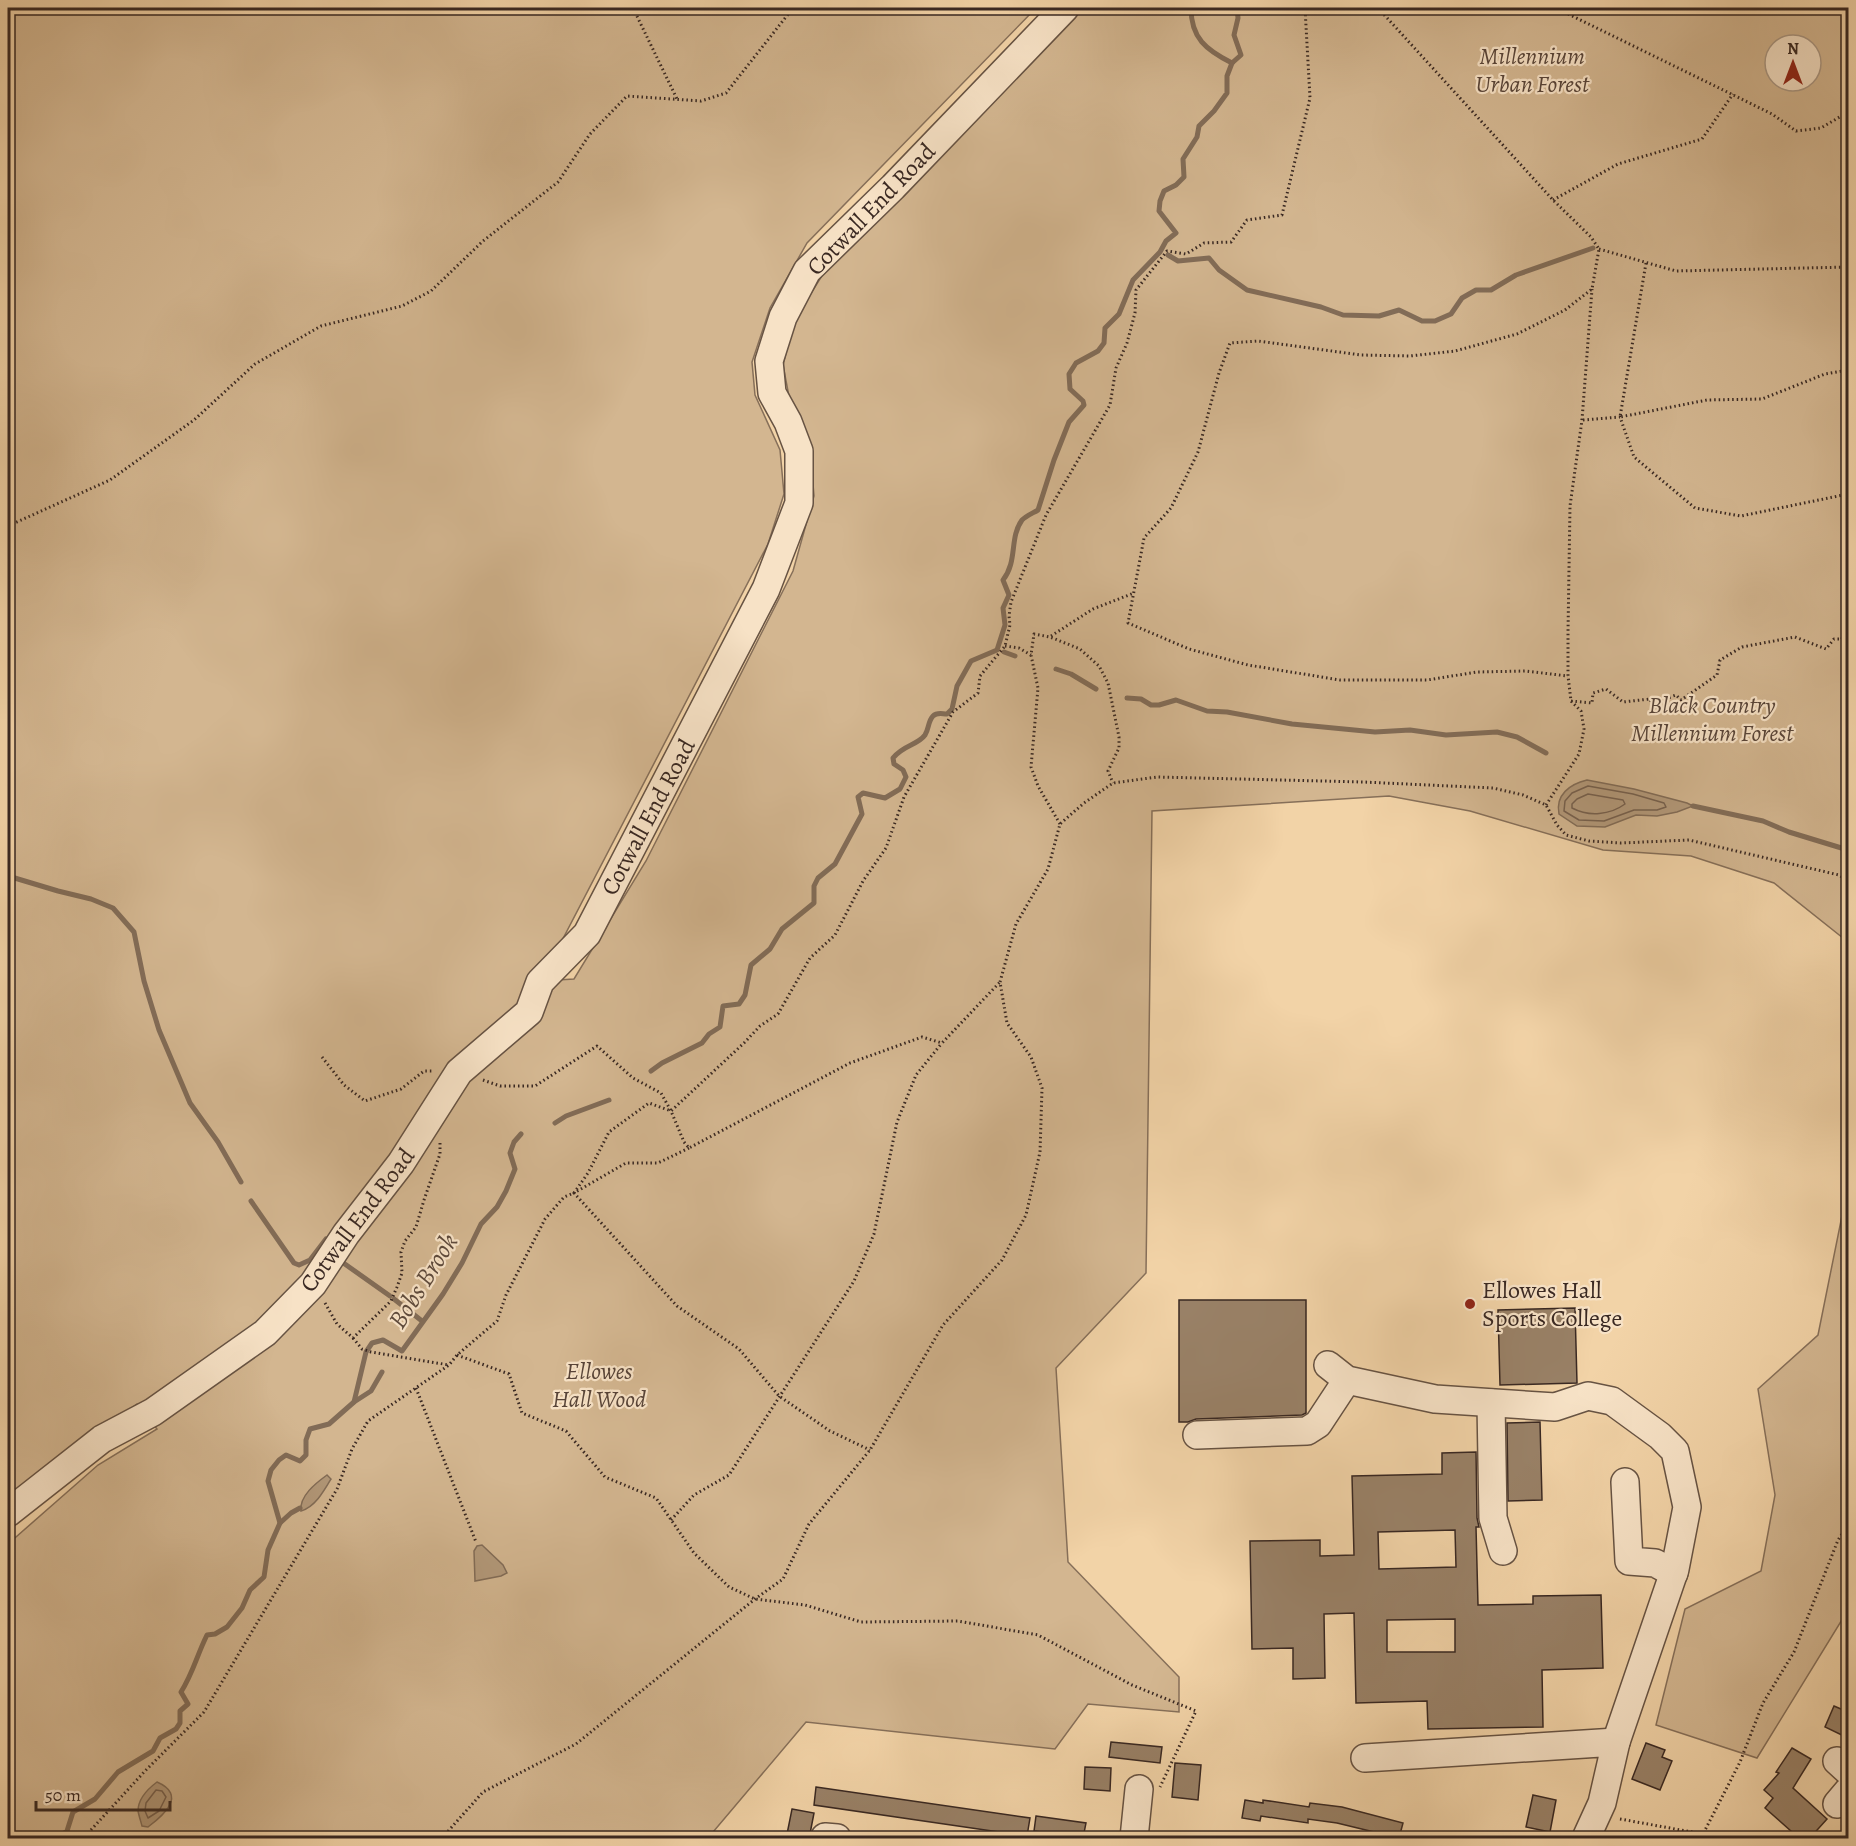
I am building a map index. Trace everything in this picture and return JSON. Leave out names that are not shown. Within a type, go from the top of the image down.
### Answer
[{"type":"street","name":"Cotwall End Road","points":[[8,1513],[102,1439],[153,1412],[265,1333],[313,1284],[346,1234],[401,1163],[459,1072],[529,1012],[540,982],[587,934],[766,589],[799,503],[799,451],[788,422],[772,393],[769,361],[783,317],[807,271],[893,187],[1065,8]]},
{"type":"street","points":[[1197,1435],[1307,1431],[1318,1424],[1338,1373],[1435,1400],[1555,1407],[1588,1396],[1612,1401],[1660,1436],[1676,1452],[1687,1507],[1674,1573],[1616,1742],[1595,1819]]},
{"type":"street","points":[[1491,1403],[1493,1518],[1503,1551]]},
{"type":"street","points":[[1625,1482],[1629,1561],[1655,1563],[1674,1573]]},
{"type":"street","points":[[1365,1758],[1616,1742]]},
{"type":"street","points":[[1134,1839],[1138,1789]]},
{"type":"path","points":[[633,8],[677,99]]},
{"type":"path","points":[[8,526],[110,480],[194,420],[255,364],[321,326],[402,306],[431,291],[483,241],[558,182],[590,134],[627,96],[701,100],[726,93],[793,8]]},
{"type":"path","points":[[671,1111],[760,1026],[778,1014],[810,958],[835,935],[863,881],[886,848],[904,797],[953,712],[978,693],[980,676],[1005,646],[1010,626],[1011,602],[1046,515],[1110,405],[1116,368],[1127,343],[1135,313],[1136,290],[1167,251],[1186,254],[1204,243],[1231,242],[1247,220],[1282,215],[1310,98],[1305,8]]},
{"type":"path","points":[[1378,8],[1553,200],[1591,237],[1599,249],[1676,271],[1848,267]]},
{"type":"path","points":[[1556,8],[1773,114],[1796,131],[1821,128],[1848,112]]},
{"type":"path","points":[[1553,200],[1618,164],[1702,140],[1733,94]]},
{"type":"path","points":[[1546,805],[1579,754],[1584,729],[1581,711],[1571,701],[1568,676],[1570,506],[1582,420],[1592,289],[1599,249]]},
{"type":"path","points":[[1646,263],[1620,417],[1634,457],[1695,508],[1741,516],[1848,494]]},
{"type":"path","points":[[1568,676],[1525,671],[1477,672],[1427,680],[1340,680],[1248,665],[1189,649],[1128,623],[1144,538],[1171,508],[1198,452],[1219,372],[1230,343],[1258,341],[1361,355],[1410,356],[1455,351],[1516,334],[1565,310],[1592,289]]},
{"type":"path","points":[[1582,420],[1620,417],[1707,400],[1762,399],[1824,374],[1848,370]]},
{"type":"path","points":[[1050,637],[1093,609],[1134,593]]},
{"type":"path","points":[[1571,701],[1592,703],[1593,693],[1606,689],[1623,702],[1650,699],[1653,706],[1663,709],[1665,699],[1676,695],[1681,700],[1717,675],[1720,660],[1742,647],[1795,637],[1826,649],[1834,639],[1842,639],[1846,618],[1848,618]]},
{"type":"path","points":[[1060,824],[1038,786],[1031,767],[1038,688],[1031,656],[1034,634],[1050,637],[1088,654],[1099,666],[1108,682],[1119,737],[1119,748],[1108,771],[1113,783]]},
{"type":"path","points":[[1005,646],[1018,648],[1031,656]]},
{"type":"path","points":[[442,1839],[483,1791],[576,1744],[755,1599],[783,1579],[809,1524],[870,1450],[943,1325],[1002,1260],[1026,1215],[1040,1152],[1042,1088],[1031,1057],[1007,1023],[1000,982],[1016,924],[1048,869],[1060,824],[1084,803],[1113,783],[1157,777],[1493,788],[1523,795],[1546,805],[1557,825],[1566,835],[1589,841],[1621,843],[1689,840],[1839,875],[1848,881]]},
{"type":"path","points":[[670,1520],[693,1495],[729,1475],[854,1281],[874,1234],[897,1122],[916,1075],[942,1043],[1000,982]]},
{"type":"path","points":[[87,1839],[90,1831],[204,1712],[338,1489],[352,1449],[368,1420],[449,1365],[457,1355],[497,1321],[506,1295],[545,1219],[564,1197],[626,1162],[658,1163],[850,1063],[922,1037],[942,1043]]},
{"type":"path","points":[[321,1057],[344,1085],[365,1101],[401,1089],[424,1071],[459,1072],[500,1086],[535,1086],[597,1046],[633,1078],[661,1093],[689,1148]]},
{"type":"path","points":[[574,1193],[588,1173],[609,1132],[649,1102],[671,1111]]},
{"type":"path","points":[[353,1338],[391,1301],[402,1273],[401,1252],[405,1241],[416,1227],[440,1154],[440,1143]]},
{"type":"path","points":[[574,1193],[677,1306],[739,1349],[779,1396],[830,1431],[870,1450]]},
{"type":"path","points":[[313,1284],[337,1324],[362,1349],[449,1365]]},
{"type":"path","points":[[457,1355],[509,1374],[522,1413],[566,1431],[605,1477],[656,1498],[694,1552],[729,1587],[755,1599],[805,1605],[861,1622],[958,1621],[1038,1635],[1132,1684],[1196,1711],[1157,1793],[1138,1789]]},
{"type":"path","points":[[416,1388],[476,1542]]},
{"type":"path","points":[[1595,1819],[1703,1834],[1740,1762],[1763,1703],[1794,1652],[1838,1540],[1848,1525]]},
{"type":"green space","points":[[8,8],[1036,8],[807,243],[770,308],[752,362],[755,395],[780,450],[784,494],[768,544],[541,981],[574,979],[646,861],[793,571],[814,496],[810,449],[791,407],[783,365],[794,320],[830,263],[1079,8],[1848,8],[1848,942],[1774,883],[1691,856],[1603,850],[1470,811],[1389,796],[1152,811],[1146,1273],[1056,1368],[1068,1562],[1179,1677],[1179,1712],[1088,1704],[1055,1749],[806,1722],[708,1838],[8,1838],[8,1544],[98,1465],[157,1429],[137,1404],[8,1500]]},
{"type":"green space","points":[[1848,1186],[1848,1610],[1757,1758],[1656,1725],[1685,1609],[1761,1571],[1775,1495],[1758,1389],[1818,1335]]},
{"type":"water","points":[[1587,780],[1634,789],[1693,806],[1657,816],[1636,815],[1605,827],[1577,826],[1559,814],[1559,801],[1565,791]]},
{"type":"water","points":[[327,1475],[331,1479],[322,1493],[311,1506],[301,1511],[305,1495]]},
{"type":"water","points":[[482,1545],[503,1565],[507,1573],[475,1581],[474,1551],[477,1546]]},
{"type":"water","points":[[157,1782],[166,1787],[170,1793],[172,1799],[170,1805],[148,1827],[142,1826],[138,1811],[140,1802]]},
{"type":"building","points":[[1179,1300],[1306,1300],[1306,1413],[1179,1422]]},
{"type":"building","points":[[1575,1308],[1577,1383],[1500,1385],[1498,1310]]},
{"type":"building","points":[[1540,1422],[1542,1500],[1508,1501],[1507,1423]]},
{"type":"building","points":[[1476,1452],[1479,1527],[1476,1527],[1478,1605],[1533,1604],[1533,1596],[1601,1595],[1603,1668],[1542,1670],[1543,1727],[1428,1729],[1427,1701],[1356,1703],[1354,1613],[1324,1614],[1325,1678],[1293,1679],[1293,1648],[1252,1649],[1250,1541],[1320,1540],[1320,1556],[1354,1555],[1352,1476],[1442,1474],[1442,1453]],"holes":[[[1455,1530],[1456,1567],[1379,1569],[1378,1532]],[[1455,1619],[1455,1652],[1387,1652],[1387,1620]]]},
{"type":"building","points":[[1834,1706],[1848,1712],[1848,1738],[1825,1727]]},
{"type":"building","points":[[1111,1742],[1162,1747],[1160,1763],[1109,1757]]},
{"type":"building","points":[[1646,1743],[1665,1750],[1662,1757],[1672,1761],[1660,1790],[1632,1779]]},
{"type":"building","points":[[1792,1748],[1811,1759],[1793,1788],[1827,1819],[1809,1839],[1800,1839],[1765,1808],[1773,1798],[1764,1790],[1779,1773],[1776,1772]]},
{"type":"building","points":[[1175,1763],[1201,1765],[1198,1800],[1172,1797]]},
{"type":"building","points":[[1085,1767],[1111,1768],[1110,1791],[1084,1789]]},
{"type":"building","points":[[816,1787],[1030,1818],[1027,1836],[814,1805]]},
{"type":"building","points":[[1533,1795],[1556,1800],[1550,1832],[1526,1827]]},
{"type":"building","points":[[1245,1800],[1263,1803],[1263,1800],[1309,1807],[1310,1803],[1342,1807],[1403,1823],[1399,1838],[1337,1823],[1308,1819],[1308,1823],[1261,1816],[1260,1821],[1242,1818]]},
{"type":"building","points":[[792,1809],[814,1813],[809,1839],[786,1839]]},
{"type":"building","points":[[1036,1816],[1086,1823],[1083,1838],[1034,1831]]},
{"type":"waterway","points":[[1191,8],[1194,27],[1202,42],[1232,63]]},
{"type":"waterway","points":[[1232,63],[1241,55],[1234,35],[1238,18],[1237,8]]},
{"type":"waterway","name":"Bobs Brook","points":[[651,1071],[702,1043],[709,1034],[720,1027],[723,1006],[739,1004],[745,995],[751,965],[770,949],[782,929],[814,903],[814,886],[818,878],[835,864],[862,814],[858,797],[863,793],[885,798],[900,789],[906,777],[903,770],[894,764],[893,758],[901,750],[922,738],[933,716],[947,714],[952,709],[957,686],[971,661],[997,650],[1005,625],[1003,608],[1009,595],[1003,580],[1008,573],[1018,527],[1022,520],[1038,510],[1069,422],[1084,405],[1083,401],[1070,389],[1069,374],[1076,363],[1098,351],[1104,343],[1105,328],[1119,314],[1133,280],[1160,252],[1166,241],[1176,233],[1159,211],[1160,201],[1164,191],[1176,185],[1184,177],[1183,159],[1197,137],[1199,126],[1227,93],[1227,76],[1232,63]]},
{"type":"waterway","points":[[1168,255],[1178,261],[1209,258],[1219,270],[1247,290],[1321,307],[1343,315],[1379,316],[1399,310],[1422,321],[1435,321],[1451,314],[1462,298],[1476,290],[1491,290],[1516,275],[1593,248]]},
{"type":"waterway","points":[[1004,652],[1015,656]]},
{"type":"waterway","points":[[1056,669],[1071,674],[1096,689]]},
{"type":"waterway","points":[[1127,698],[1141,699],[1151,705],[1176,700],[1207,711],[1227,712],[1292,724],[1375,732],[1410,730],[1446,735],[1497,732],[1517,737],[1546,753]]},
{"type":"waterway","points":[[1693,806],[1763,821],[1789,832],[1848,850]]},
{"type":"waterway","points":[[8,876],[91,899],[113,908],[134,932],[144,981],[159,1030],[190,1103],[218,1142],[241,1182]]},
{"type":"waterway","name":"Bobs Brook","points":[[555,1123],[566,1116],[609,1100]]},
{"type":"waterway","name":"Bobs Brook","points":[[56,1838],[67,1831],[73,1812],[95,1799],[118,1772],[153,1751],[160,1738],[176,1729],[180,1723],[180,1711],[188,1704],[181,1692],[207,1635],[215,1634],[227,1627],[242,1608],[250,1590],[264,1577],[268,1550],[280,1523],[268,1481],[271,1470],[286,1455],[300,1461],[306,1455],[306,1440],[310,1429],[329,1424],[354,1402],[366,1352],[372,1343],[383,1340],[402,1351],[443,1294],[462,1263],[481,1224],[497,1207],[506,1191],[515,1169],[510,1153],[514,1142],[521,1134]]},
{"type":"waterway","points":[[251,1201],[294,1263],[299,1265],[310,1260],[326,1239]]},
{"type":"waterway","points":[[342,1262],[390,1296]]},
{"type":"waterway","points":[[394,1299],[422,1321]]},
{"type":"waterway","points":[[354,1402],[371,1391],[382,1372]]},
{"type":"waterway","points":[[280,1523],[300,1508]]},
{"type":"place","name":"Ellowes Hall Sports College","points":[[1470,1304]]},
{"type":"park label","name":"Millennium Urban Forest","points":[[1532,70]]},
{"type":"park label","name":"Black Country Millennium Forest","points":[[1712,719]]},
{"type":"park label","name":"Ellowes Hall Wood","points":[[599,1385]]}]
